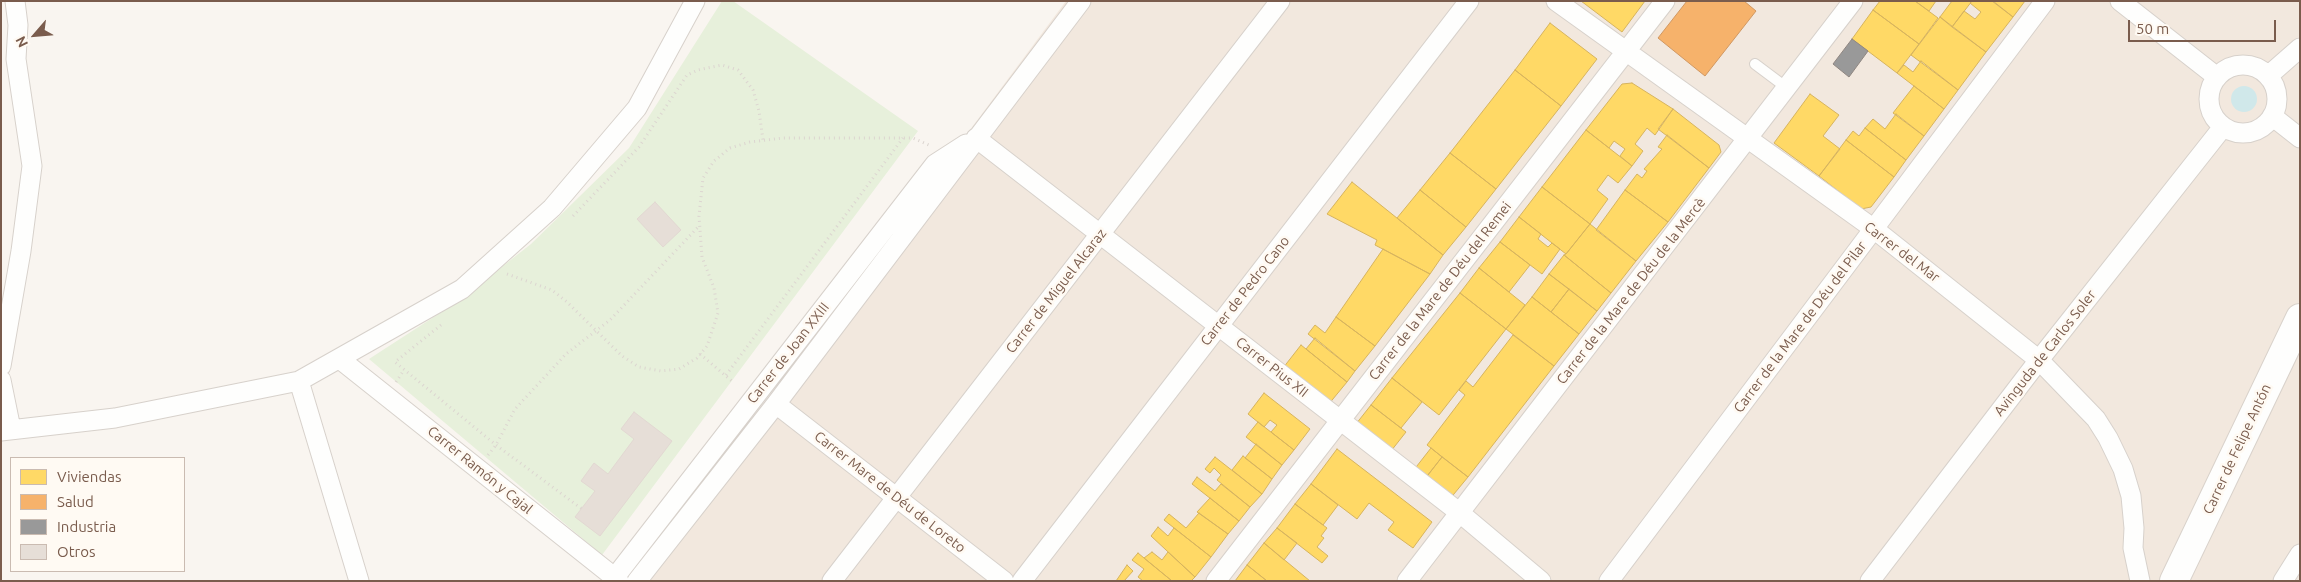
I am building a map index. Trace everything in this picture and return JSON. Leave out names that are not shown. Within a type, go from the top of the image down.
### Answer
[{"type":"street","points":[[1,366],[21,251],[32,166],[16,59],[18,25],[14,1]]},
{"type":"street","points":[[1,380],[6,430],[115,418],[300,381],[341,360],[462,289],[552,208],[637,108],[695,1]]},
{"type":"street","name":"Carrer de Joan XXIII","points":[[636,581],[776,404],[1081,1]]},
{"type":"street","name":"Carrer de Miguel Alcaraz","points":[[832,581],[1280,1]]},
{"type":"street","name":"Carrer de Pedro Cano","points":[[1022,581],[1469,1]]},
{"type":"street","name":"Carrer del Mar","points":[[1556,1],[1874,230],[2039,360],[2096,419],[2108,438],[2123,469],[2131,496],[2134,528],[2133,548],[2140,581]]},
{"type":"street","name":"Carrer de la Mare de Déu del Remei","points":[[1216,581],[1665,1]]},
{"type":"street","name":"Carrer de la Mare de Déu de la Mercè","points":[[1407,581],[1854,1]]},
{"type":"street","name":"Carrer de la Mare de Déu del Pilar","points":[[1609,581],[2046,1]]},
{"type":"street","points":[[2120,1],[2217,77]]},
{"type":"street","points":[[2268,76],[2300,48]]},
{"type":"street","points":[[2240,65],[2255,67],[2268,76],[2275,88],[2277,102],[2272,116],[2265,125],[2256,131],[2234,132],[2223,127],[2215,119],[2209,103],[2211,86],[2226,69],[2240,65]]},
{"type":"street","points":[[2272,116],[2300,138]]},
{"type":"street","name":"Avinguda de Carlos Soler","points":[[1870,581],[2039,360],[2223,127]]},
{"type":"street","name":"Carrer de Joan XXIII","points":[[615,580],[935,164],[976,138]]},
{"type":"street","name":"Carrer Pius XII","points":[[976,138],[1460,513],[1541,581]]},
{"type":"street","name":"Carrer de Felipe Antón","points":[[2174,581],[2300,318]]},
{"type":"street","name":"Carrer Ramón y Cajal","points":[[341,360],[615,580]]},
{"type":"street","points":[[300,381],[359,581]]},
{"type":"street","name":"Carrer Mare de Déu de Loreto","points":[[776,404],[1004,581]]},
{"type":"street","points":[[2283,581],[2300,554]]},
{"type":"lane","points":[[1756,64],[1787,88]]},
{"type":"path","points":[[566,221],[588,202],[639,147],[687,74],[722,65],[738,70],[753,90],[759,111],[763,140]]},
{"type":"path","points":[[506,274],[552,290],[567,302],[622,356],[639,368],[661,371],[679,369],[700,354],[707,346],[718,313],[714,288],[702,257],[700,225],[703,178],[714,161],[730,148],[763,140],[904,138],[726,375]]},
{"type":"path","points":[[486,457],[496,445],[514,409],[566,354],[597,332],[700,225]]},
{"type":"path","points":[[499,280],[511,270]]},
{"type":"path","points":[[446,321],[395,362],[496,445],[582,509]]},
{"type":"path","points":[[700,354],[733,382]]},
{"type":"shaded area","points":[[1066,1],[2300,1],[2300,581],[634,581]]},
{"type":"green space","points":[[722,1],[733,1],[918,131],[602,555],[369,359],[457,302],[531,244],[629,148]]},
{"type":"water","points":[[2244,86],[2253,90],[2257,99],[2253,108],[2244,112],[2235,108],[2231,99],[2235,90]]},
{"type":"building: Viviendas","points":[[1581,1],[1645,1],[1622,32]]},
{"type":"building: Viviendas","points":[[1880,1],[1915,1],[1938,18],[1919,44],[1873,10]]},
{"type":"building: Viviendas","points":[[1915,1],[1936,1],[1929,11]]},
{"type":"building: Viviendas","points":[[1952,1],[1972,1],[1952,27],[1940,17]]},
{"type":"building: Viviendas","points":[[1972,1],[1992,1],[2013,17],[1986,52],[1952,27],[1964,11],[1975,19],[1981,12],[1970,3]]},
{"type":"building: Viviendas","points":[[1993,1],[2025,1],[2013,17]]},
{"type":"building: Viviendas","points":[[1873,10],[1919,44],[1897,73],[1852,39]]},
{"type":"building: Viviendas","points":[[1940,17],[1986,52],[1958,90],[1911,55]]},
{"type":"building: Viviendas","points":[[1550,23],[1597,59],[1561,106],[1515,70]]},
{"type":"building: Viviendas","points":[[1921,61],[1958,90],[1944,109],[1897,73],[1904,65],[1913,72]]},
{"type":"building: Viviendas","points":[[1515,70],[1561,106],[1496,189],[1450,153]]},
{"type":"building: Viviendas","points":[[1632,83],[1673,109],[1655,135],[1647,128],[1635,144],[1643,151],[1632,166],[1620,156],[1625,149],[1614,141],[1609,148],[1586,130],[1622,84]]},
{"type":"building: Viviendas","points":[[1914,86],[1944,109],[1924,136],[1893,113]]},
{"type":"building: Viviendas","points":[[1810,94],[1839,115],[1823,136],[1840,149],[1819,176],[1774,143]]},
{"type":"building: Viviendas","points":[[1673,109],[1719,145],[1721,152],[1709,168],[1658,129]]},
{"type":"building: Viviendas","points":[[1896,114],[1924,136],[1906,160],[1865,128],[1873,119],[1885,129]]},
{"type":"building: Viviendas","points":[[1865,128],[1906,160],[1894,177],[1846,140],[1853,131],[1859,136]]},
{"type":"building: Viviendas","points":[[1586,130],[1632,166],[1618,183],[1608,175],[1597,190],[1608,199],[1590,224],[1542,187]]},
{"type":"building: Viviendas","points":[[1667,135],[1709,168],[1668,222],[1625,190],[1637,174],[1642,178],[1647,171],[1644,169],[1662,149],[1658,147]]},
{"type":"building: Viviendas","points":[[1846,140],[1894,177],[1871,207],[1861,209],[1819,176]]},
{"type":"building: Viviendas","points":[[1450,153],[1496,189],[1466,227],[1420,190]]},
{"type":"building: Viviendas","points":[[1352,182],[1443,255],[1430,274],[1375,245],[1377,240],[1327,214]]},
{"type":"building: Viviendas","points":[[1542,187],[1590,224],[1566,254],[1519,217]]},
{"type":"building: Viviendas","points":[[1420,190],[1466,227],[1443,255],[1397,218]]},
{"type":"building: Viviendas","points":[[1625,190],[1668,222],[1636,261],[1596,230]]},
{"type":"building: Viviendas","points":[[1519,217],[1541,234],[1538,239],[1548,247],[1552,243],[1560,249],[1542,274],[1500,242]]},
{"type":"building: Viviendas","points":[[1590,224],[1636,261],[1611,293],[1564,255]]},
{"type":"building: Viviendas","points":[[1500,242],[1530,265],[1509,292],[1479,268]]},
{"type":"building: Viviendas","points":[[1383,249],[1430,274],[1375,346],[1336,317]]},
{"type":"building: Viviendas","points":[[1564,255],[1611,293],[1597,311],[1549,274]]},
{"type":"building: Viviendas","points":[[1479,268],[1525,305],[1506,329],[1460,293]]},
{"type":"building: Viviendas","points":[[1549,274],[1569,289],[1551,312],[1532,297]]},
{"type":"building: Viviendas","points":[[1569,289],[1597,311],[1579,334],[1551,312]]},
{"type":"building: Viviendas","points":[[1460,293],[1506,329],[1439,415],[1392,378]]},
{"type":"building: Viviendas","points":[[1532,297],[1579,334],[1554,366],[1506,329]]},
{"type":"building: Viviendas","points":[[1336,317],[1375,346],[1355,371],[1308,334],[1315,325],[1325,333]]},
{"type":"building: Viviendas","points":[[1513,335],[1554,366],[1468,477],[1427,445],[1465,395],[1459,390],[1466,381],[1473,387]]},
{"type":"building: Viviendas","points":[[1315,338],[1355,371],[1347,382],[1306,349]]},
{"type":"building: Viviendas","points":[[1301,345],[1347,382],[1328,405],[1283,368]]},
{"type":"building: Viviendas","points":[[1392,378],[1422,402],[1401,428],[1371,405]]},
{"type":"building: Viviendas","points":[[1264,393],[1310,429],[1294,450],[1271,432],[1277,425],[1270,420],[1264,427],[1248,414]]},
{"type":"building: Viviendas","points":[[1371,405],[1406,432],[1391,451],[1356,424]]},
{"type":"building: Viviendas","points":[[1258,422],[1294,450],[1282,465],[1246,437]]},
{"type":"building: Viviendas","points":[[1256,444],[1282,465],[1272,479],[1245,458]]},
{"type":"building: Viviendas","points":[[1431,448],[1442,457],[1424,480],[1413,471]]},
{"type":"building: Viviendas","points":[[1337,449],[1432,522],[1413,548],[1388,530],[1394,522],[1369,503],[1357,519],[1311,484]]},
{"type":"building: Viviendas","points":[[1243,456],[1272,479],[1262,494],[1232,470]]},
{"type":"building: Viviendas","points":[[1215,457],[1262,494],[1250,507],[1217,480],[1221,475],[1214,468],[1210,473],[1205,469]]},
{"type":"building: Viviendas","points":[[1442,457],[1468,477],[1449,500],[1424,480]]},
{"type":"building: Viviendas","points":[[1197,477],[1215,491],[1221,484],[1250,507],[1239,521],[1192,484]]},
{"type":"building: Viviendas","points":[[1311,484],[1338,505],[1323,525],[1295,504]]},
{"type":"building: Viviendas","points":[[1210,498],[1239,521],[1228,534],[1197,512]]},
{"type":"building: Viviendas","points":[[1295,504],[1327,528],[1321,536],[1324,538],[1317,547],[1328,556],[1322,563],[1277,528]]},
{"type":"building: Viviendas","points":[[1199,513],[1228,534],[1211,557],[1164,520],[1169,514],[1186,528]]},
{"type":"building: Viviendas","points":[[1158,527],[1168,536],[1174,528],[1211,557],[1195,577],[1151,536]]},
{"type":"building: Viviendas","points":[[1277,528],[1297,543],[1284,560],[1264,543]]},
{"type":"building: Viviendas","points":[[1264,543],[1310,581],[1267,581],[1247,565]]},
{"type":"building: Viviendas","points":[[1152,552],[1162,560],[1168,552],[1195,577],[1191,581],[1172,581],[1144,558]]},
{"type":"building: Viviendas","points":[[1138,553],[1172,581],[1143,581],[1138,577],[1144,569],[1132,560]]},
{"type":"building: Viviendas","points":[[1127,565],[1133,571],[1124,581],[1116,581]]},
{"type":"building: Viviendas","points":[[1247,565],[1267,581],[1235,581]]},
{"type":"building: Salud","points":[[1687,1],[1744,1],[1756,11],[1705,76],[1658,38]]},
{"type":"building: Industria","points":[[1852,39],[1868,51],[1849,77],[1833,64]]},
{"type":"building: Otros","points":[[655,202],[681,230],[663,247],[637,219]]},
{"type":"building: Otros","points":[[634,412],[672,441],[600,536],[575,517],[595,491],[581,481],[594,463],[608,474],[634,439],[621,429]]}]
